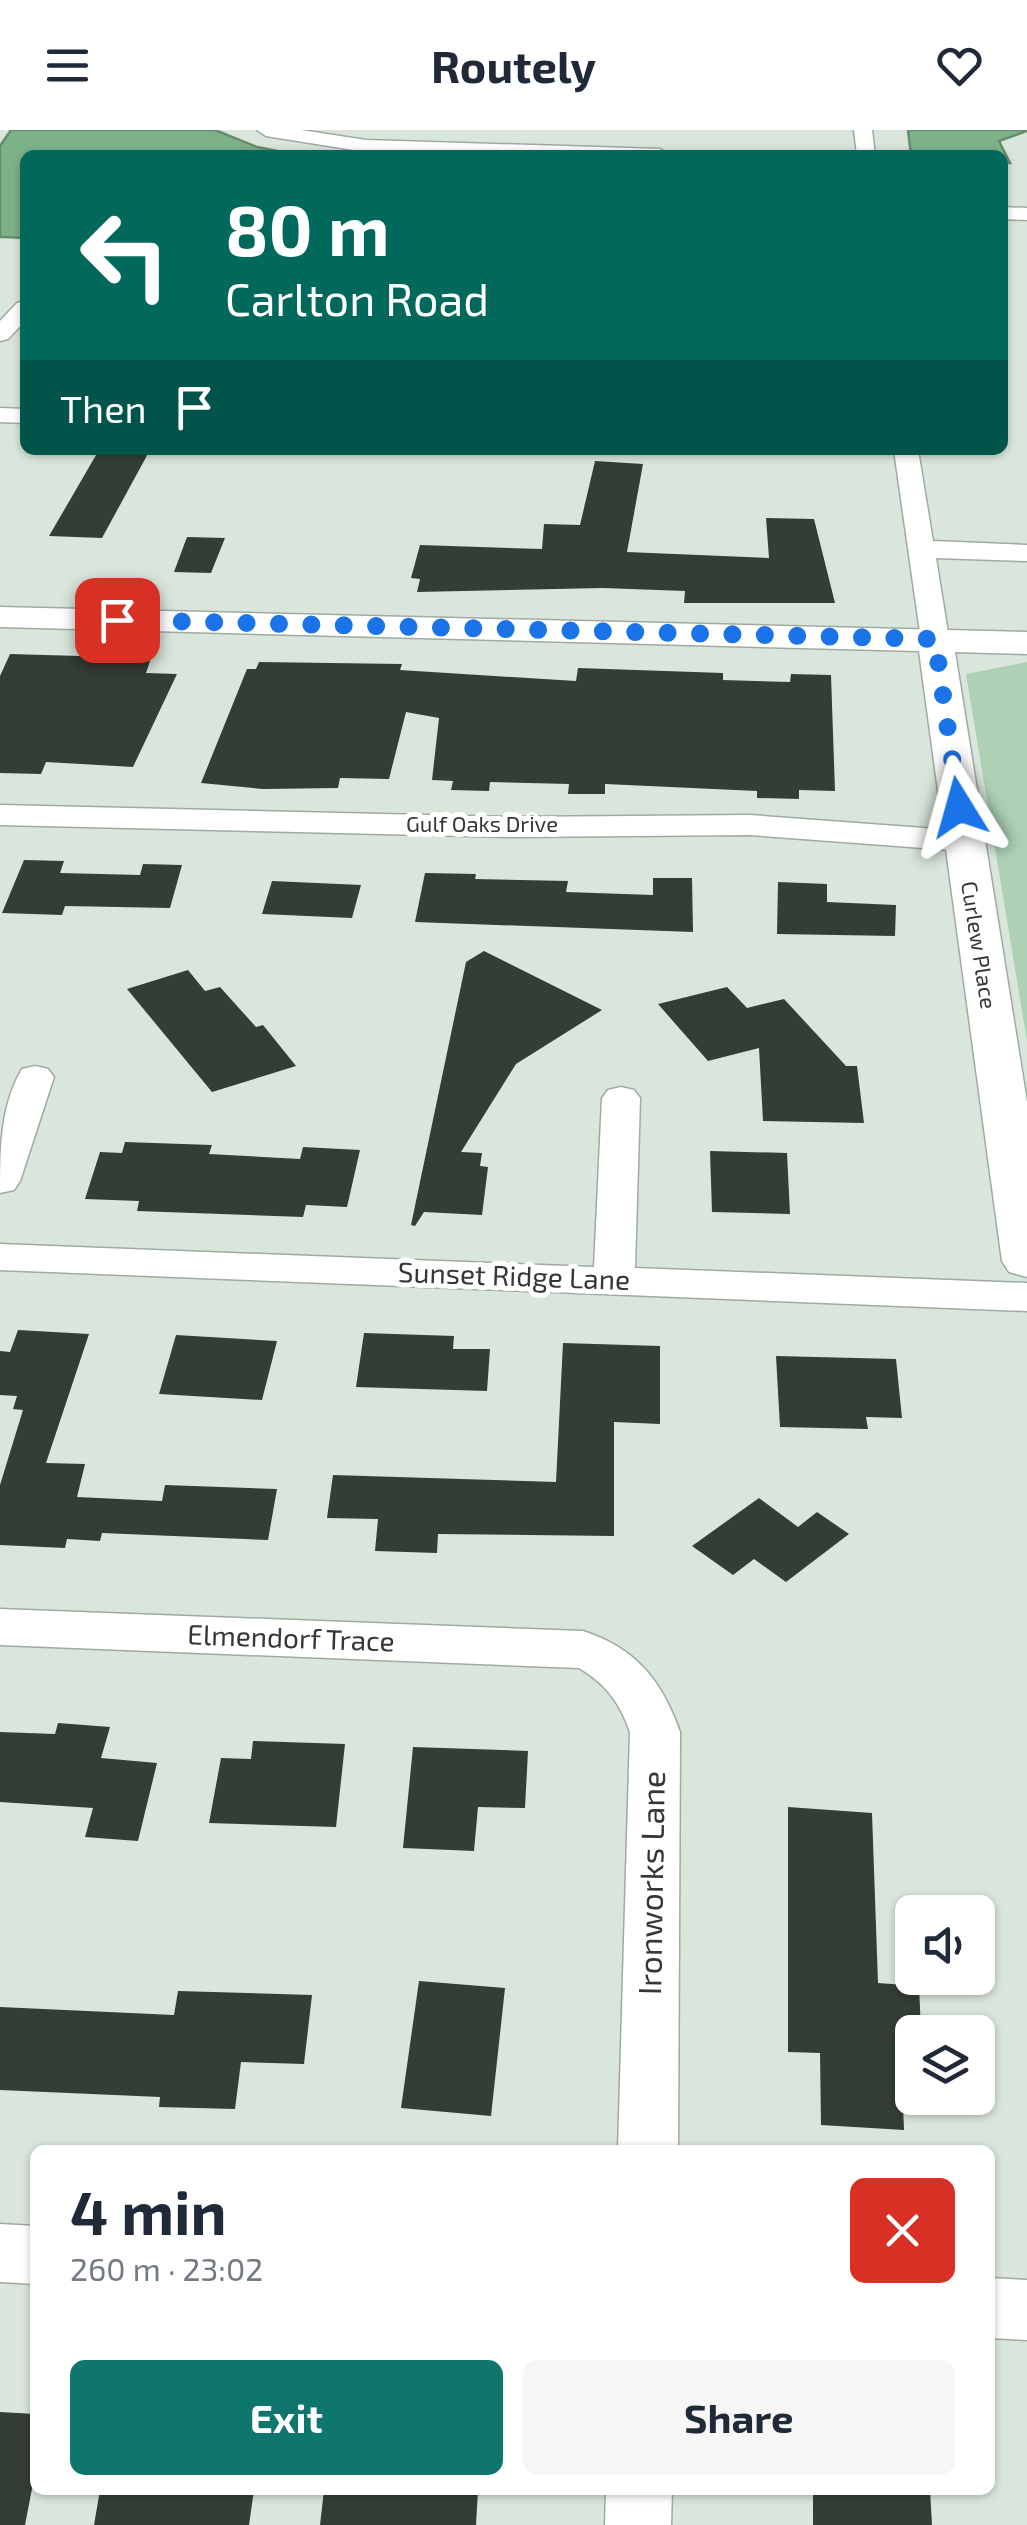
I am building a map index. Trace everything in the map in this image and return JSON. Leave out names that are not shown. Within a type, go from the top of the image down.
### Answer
[{"type":"street","points":[[266,130],[377,146],[503,150]]},
{"type":"street","name":"Curlew Place","points":[[907,455],[1027,1261]]},
{"type":"street","points":[[921,549],[1027,553]]},
{"type":"street","points":[[0,616],[1027,643]]},
{"type":"street","name":"Gulf Oaks Drive","points":[[0,815],[514,828],[585,823],[746,825],[964,841]]},
{"type":"street","points":[[0,1181],[35,1077]]},
{"type":"street","points":[[614,1280],[621,1098]]},
{"type":"street","name":"Sunset Ridge Lane","points":[[0,1257],[1027,1297]]},
{"type":"street","name":"Elmendorf Trace","points":[[0,1627],[583,1650]]},
{"type":"street","name":"Ironworks Lane","points":[[583,1650],[605,1657],[626,1676],[646,1703],[654,1732],[648,2145]]},
{"type":"street","points":[[0,2253],[30,2255]]},
{"type":"street","points":[[995,2308],[1027,2310]]},
{"type":"street","points":[[638,2525],[639,2495]]},
{"type":"shaded area","points":[[11,130],[215,130],[272,150],[20,150],[20,238],[0,237],[0,146]]},
{"type":"shaded area","points":[[908,130],[1027,130],[999,141],[1004,150],[910,150]]},
{"type":"shaded area","points":[[1027,662],[1027,1041],[966,674]]},
{"type":"building","points":[[96,455],[147,455],[102,538],[49,536]]},
{"type":"building","points":[[595,461],[643,464],[627,552],[769,558],[766,518],[814,519],[835,603],[684,603],[685,591],[603,588],[417,592],[420,579],[411,578],[420,545],[542,549],[544,524],[580,525]]},
{"type":"building","points":[[187,537],[225,538],[211,573],[174,572]]},
{"type":"building","points":[[10,654],[151,658],[146,673],[177,674],[133,767],[46,762],[41,774],[0,773],[0,676]]},
{"type":"building","points":[[259,662],[402,664],[400,670],[576,681],[578,668],[723,673],[723,680],[790,682],[791,674],[831,675],[835,791],[799,790],[799,799],[757,798],[757,791],[605,784],[605,794],[568,794],[569,784],[490,782],[489,791],[451,790],[453,781],[432,780],[439,718],[406,712],[389,779],[340,778],[338,788],[263,789],[201,783],[247,669],[256,669]]},
{"type":"building","points":[[24,860],[64,861],[60,873],[140,875],[143,864],[182,865],[170,908],[65,906],[62,915],[2,913]]},
{"type":"building","points":[[425,873],[476,874],[475,879],[568,881],[566,892],[653,895],[653,878],[692,878],[693,932],[415,922]]},
{"type":"building","points":[[272,881],[361,885],[352,918],[262,914]]},
{"type":"building","points":[[778,882],[827,884],[827,902],[896,905],[895,936],[777,934]]},
{"type":"building","points":[[484,951],[602,1010],[516,1064],[461,1152],[482,1153],[480,1166],[488,1167],[482,1215],[424,1212],[415,1226],[411,1225],[466,962]]},
{"type":"building","points":[[188,970],[205,991],[220,987],[256,1027],[263,1025],[296,1066],[212,1092],[127,989]]},
{"type":"building","points":[[727,987],[747,1008],[784,999],[846,1066],[857,1066],[864,1123],[763,1121],[759,1048],[708,1061],[658,1004]]},
{"type":"building","points":[[125,1142],[212,1145],[209,1154],[300,1159],[303,1147],[360,1150],[347,1207],[306,1205],[303,1217],[137,1211],[139,1201],[85,1199],[100,1152],[122,1153]]},
{"type":"building","points":[[710,1151],[787,1153],[790,1214],[712,1212]]},
{"type":"building","points":[[18,1330],[89,1334],[46,1463],[85,1464],[77,1497],[162,1501],[165,1485],[277,1489],[268,1540],[102,1533],[100,1541],[67,1539],[65,1548],[0,1545],[0,1485],[23,1410],[13,1409],[17,1396],[0,1395],[0,1351],[10,1352]]},
{"type":"building","points":[[364,1333],[454,1336],[453,1349],[490,1349],[487,1391],[356,1387]]},
{"type":"building","points":[[176,1335],[277,1341],[262,1400],[159,1394]]},
{"type":"building","points":[[563,1343],[660,1346],[660,1424],[614,1422],[614,1536],[438,1534],[437,1553],[375,1551],[378,1519],[327,1518],[333,1475],[556,1482]]},
{"type":"building","points":[[776,1356],[896,1359],[902,1418],[866,1417],[868,1429],[780,1427]]},
{"type":"building","points":[[759,1498],[798,1527],[817,1512],[849,1534],[786,1582],[754,1559],[733,1575],[692,1546]]},
{"type":"building","points":[[58,1723],[110,1727],[101,1758],[157,1763],[138,1841],[85,1837],[93,1808],[0,1802],[0,1732],[55,1734]]},
{"type":"building","points":[[253,1741],[345,1744],[336,1827],[209,1823],[221,1758],[251,1759]]},
{"type":"building","points":[[413,1747],[528,1751],[525,1808],[478,1807],[474,1851],[403,1848]]},
{"type":"building","points":[[788,1807],[872,1813],[878,1983],[895,1984],[895,1995],[919,1995],[920,2015],[895,2015],[895,2115],[903,2115],[904,2130],[821,2125],[820,2053],[788,2052]]},
{"type":"building","points":[[419,1981],[505,1988],[491,2116],[401,2108]]},
{"type":"building","points":[[178,1991],[312,1995],[304,2064],[241,2062],[235,2109],[159,2107],[160,2097],[0,2090],[0,2007],[174,2015]]},
{"type":"building","points":[[0,2412],[30,2414],[31,2495],[25,2525],[0,2525]]},
{"type":"building","points":[[99,2495],[253,2495],[249,2525],[94,2525]]},
{"type":"building","points":[[323,2495],[478,2495],[476,2525],[320,2525]]},
{"type":"building","points":[[813,2495],[930,2495],[932,2525],[813,2525]]},
{"type":"route","points":[[117,620],[935,639],[959,807]]}]
